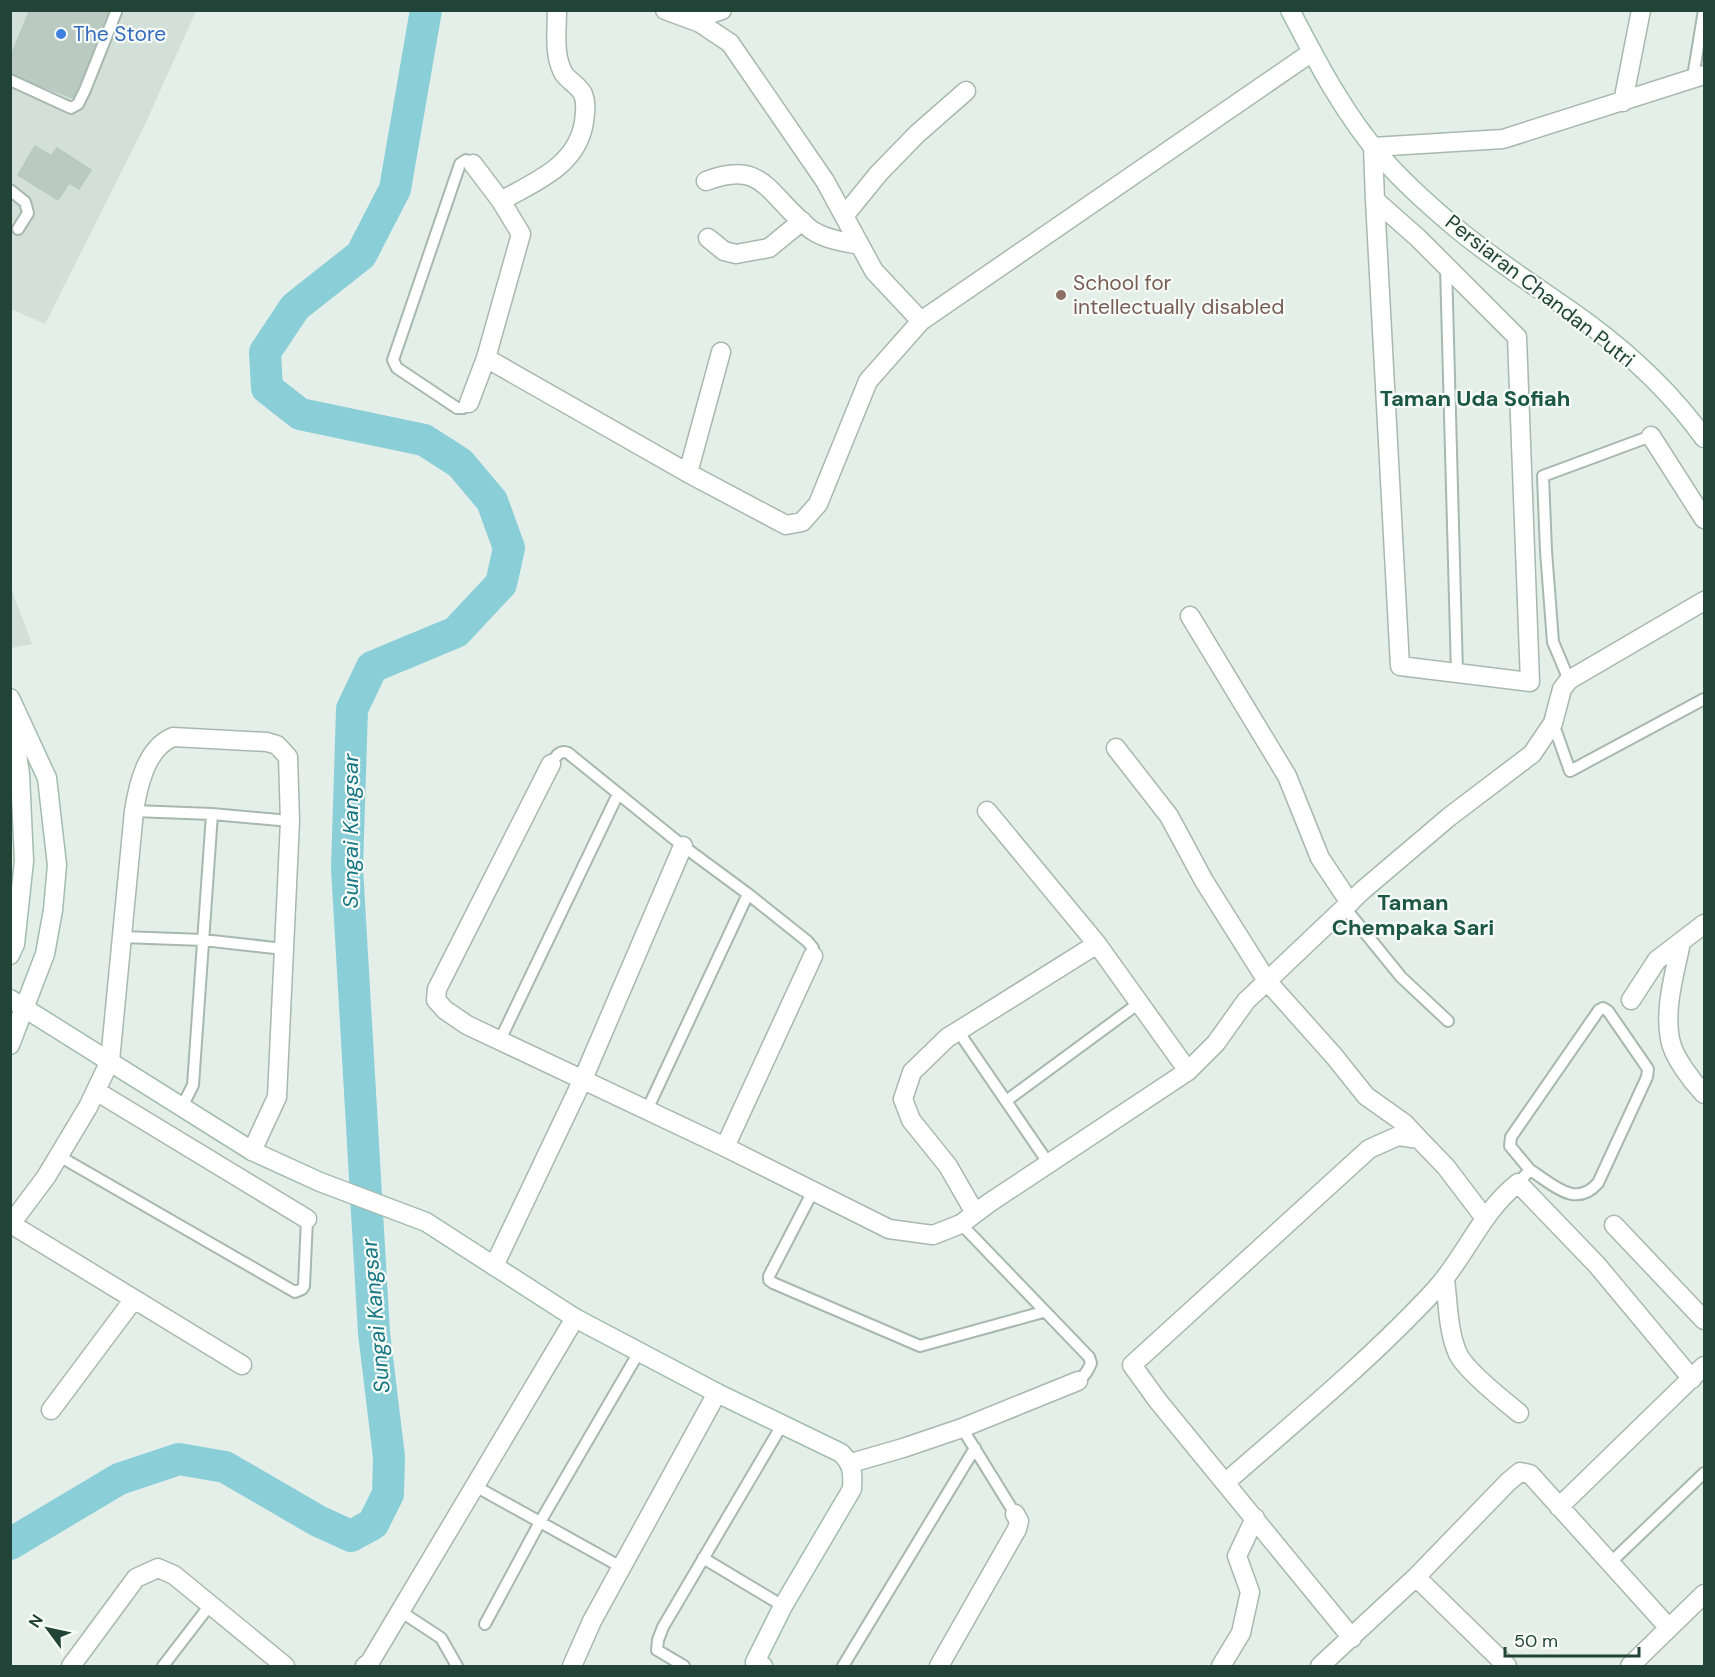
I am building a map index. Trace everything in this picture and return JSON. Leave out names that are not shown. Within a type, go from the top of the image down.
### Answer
[{"type":"street","points":[[501,201],[552,172],[568,158],[582,135],[586,108],[582,92],[564,74],[559,62],[557,10]]},
{"type":"street","points":[[665,10],[692,20],[730,43],[825,181],[874,271],[921,321]]},
{"type":"street","points":[[692,20],[722,10]]},
{"type":"street","name":"Persiaran Chandan Putri","points":[[1290,10],[1334,90],[1373,147],[1417,194],[1493,257],[1590,325],[1624,352],[1666,392],[1690,418],[1704,438]]},
{"type":"street","points":[[1623,102],[1641,10]]},
{"type":"street","points":[[486,358],[688,473],[786,525],[802,522],[818,504],[868,381],[921,321],[1312,52]]},
{"type":"street","points":[[1375,200],[1418,238],[1517,337],[1530,682],[1400,666],[1375,200],[1373,147],[1503,139],[1699,76]]},
{"type":"street","points":[[844,216],[879,173],[916,134],[966,91]]},
{"type":"street","points":[[469,403],[486,358],[521,237],[520,231],[501,201],[473,164]]},
{"type":"street","points":[[706,181],[726,174],[750,175],[766,186],[814,232],[832,239],[860,244]]},
{"type":"street","points":[[708,238],[724,251],[736,254],[768,248],[802,221]]},
{"type":"street","points":[[688,473],[722,352]]},
{"type":"street","points":[[1651,436],[1704,519]]},
{"type":"street","points":[[551,764],[437,989],[436,1000],[445,1010],[467,1024],[725,1147],[889,1229],[933,1235],[968,1219],[1188,1071],[1215,1042],[1246,1001],[1347,905],[1449,817],[1532,754],[1553,723],[1562,689],[1569,680],[1704,601]]},
{"type":"street","points":[[1190,616],[1287,776],[1320,858],[1347,905]]},
{"type":"street","points":[[10,698],[47,778],[57,865],[53,910],[45,954],[18,1003],[10,1045]]},
{"type":"street","points":[[10,708],[20,774],[24,861],[15,944],[10,955]]},
{"type":"street","points":[[242,1365],[11,1224],[59,1156],[96,1091],[110,1061],[138,788],[151,758],[166,740],[173,737],[267,741],[277,745],[288,757],[290,821],[277,1097],[252,1151]]},
{"type":"street","points":[[1116,748],[1169,816],[1204,881],[1267,981],[1366,1096],[1404,1123],[1446,1167],[1484,1217]]},
{"type":"street","points":[[987,811],[1097,944],[1188,1071]]},
{"type":"street","points":[[494,1266],[583,1080],[683,846]]},
{"type":"street","points":[[1631,1000],[1657,960],[1704,924]]},
{"type":"street","points":[[1681,942],[1669,1000],[1670,1040],[1688,1076],[1704,1094]]},
{"type":"street","points":[[968,1219],[948,1166],[911,1120],[903,1099],[912,1072],[947,1038],[1097,944]]},
{"type":"street","points":[[725,1147],[813,956]]},
{"type":"street","points":[[18,1003],[252,1151],[320,1182],[426,1222],[575,1318],[717,1393],[840,1454],[851,1463],[852,1489],[783,1606],[757,1665]]},
{"type":"street","points":[[96,1091],[307,1219]]},
{"type":"street","points":[[1352,1638],[1131,1365],[1369,1149],[1398,1136],[1419,1139]]},
{"type":"street","points":[[1226,1482],[1336,1385],[1423,1303],[1445,1279],[1484,1217],[1524,1176],[1597,1265],[1698,1372],[1559,1507]]},
{"type":"street","points":[[1614,1225],[1704,1320]]},
{"type":"street","points":[[1445,1279],[1453,1339],[1459,1357],[1519,1413]]},
{"type":"street","points":[[51,1410],[134,1299]]},
{"type":"street","points":[[365,1666],[370,1662],[575,1318]]},
{"type":"street","points":[[851,1463],[903,1449],[962,1428],[1078,1381]]},
{"type":"street","points":[[572,1666],[592,1621],[717,1393]]},
{"type":"street","points":[[1320,1666],[1416,1577],[1520,1472],[1530,1474],[1669,1628]]},
{"type":"street","points":[[939,1666],[1017,1528],[1019,1521],[1015,1514]]},
{"type":"street","points":[[1221,1666],[1241,1633],[1250,1592],[1237,1556],[1255,1518]]},
{"type":"street","points":[[71,1666],[135,1578],[158,1568],[174,1575],[274,1663]]},
{"type":"street","points":[[1416,1577],[1507,1666]]},
{"type":"street","points":[[1630,1666],[1704,1594]]},
{"type":"lane","points":[[1699,76],[1704,10]]},
{"type":"lane","points":[[10,80],[71,108],[78,104],[86,90],[116,12]]},
{"type":"lane","points":[[469,403],[463,408],[457,408],[397,368],[393,360],[460,164],[466,160],[473,164]]},
{"type":"lane","points":[[10,190],[25,202],[28,213],[18,229]]},
{"type":"lane","points":[[1446,266],[1457,673]]},
{"type":"lane","points":[[1569,680],[1553,642],[1543,476],[1651,436]]},
{"type":"lane","points":[[1553,723],[1570,771],[1704,699]]},
{"type":"lane","points":[[551,764],[557,755],[566,752],[807,941],[813,948],[813,956]]},
{"type":"lane","points":[[500,1040],[618,794]]},
{"type":"lane","points":[[134,812],[212,814],[290,821]]},
{"type":"lane","points":[[182,1107],[193,1085],[212,814]]},
{"type":"lane","points":[[647,1110],[748,894]]},
{"type":"lane","points":[[1347,905],[1401,977],[1448,1021]]},
{"type":"lane","points":[[123,937],[203,940],[284,949]]},
{"type":"lane","points":[[1006,1101],[1139,1003]]},
{"type":"lane","points":[[1604,1008],[1648,1069],[1647,1077],[1598,1183],[1590,1192],[1579,1196],[1524,1176],[1510,1146],[1511,1137],[1599,1010],[1604,1008]]},
{"type":"lane","points":[[958,1031],[1049,1164]]},
{"type":"lane","points":[[59,1156],[295,1292],[304,1286],[307,1219]]},
{"type":"lane","points":[[813,1191],[769,1276],[769,1280],[773,1283],[920,1346],[1043,1312]]},
{"type":"lane","points":[[968,1219],[1043,1312],[1089,1357],[1091,1363],[1089,1369],[1078,1381]]},
{"type":"lane","points":[[485,1624],[540,1522],[639,1352]]},
{"type":"lane","points":[[684,1666],[657,1650],[663,1627],[782,1425]]},
{"type":"lane","points":[[962,1428],[1015,1514]]},
{"type":"lane","points":[[843,1666],[975,1448]]},
{"type":"lane","points":[[1609,1564],[1704,1473]]},
{"type":"lane","points":[[475,1486],[621,1567]]},
{"type":"lane","points":[[703,1558],[783,1606]]},
{"type":"lane","points":[[163,1666],[210,1605]]},
{"type":"lane","points":[[400,1611],[441,1638],[457,1666]]},
{"type":"shaded area","points":[[11,11],[196,11],[142,131],[45,324],[11,309]]},
{"type":"shaded area","points":[[11,588],[32,644],[11,648]]},
{"type":"building","name":"The Store","points":[[30,10],[111,10],[73,98],[10,74],[10,58]]},
{"type":"building","points":[[35,146],[51,156],[57,148],[91,170],[79,189],[69,183],[58,200],[18,175]]},
{"type":"waterway","name":"Sungai Kangsar","points":[[10,1544],[119,1479],[179,1459],[225,1467],[318,1521],[351,1536],[373,1524],[388,1494],[389,1457],[374,1333],[347,868],[352,709],[372,667],[456,632],[501,584],[509,548],[492,501],[460,463],[424,440],[300,414],[267,388],[265,352],[295,307],[361,255],[395,189],[426,10]]},
{"type":"place","name":"The Store","points":[[61,34]]},
{"type":"place","name":"School for intellectually disabled","points":[[1061,295]]},
{"type":"district","name":"Taman Uda Sofiah","points":[[1475,398]]},
{"type":"district","name":"Taman Chempaka Sari","points":[[1413,914]]}]
